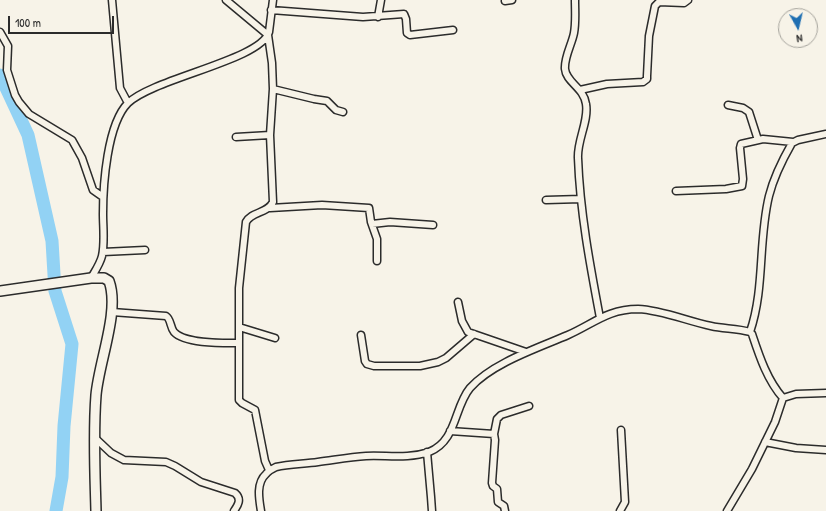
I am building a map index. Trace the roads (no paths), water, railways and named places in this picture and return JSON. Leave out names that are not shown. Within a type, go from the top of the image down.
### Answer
[{"type":"main road","points":[[0,291],[68,280],[104,278],[109,281],[112,295],[112,312],[98,380],[94,437],[96,511]]},
{"type":"street","points":[[112,0],[120,88],[128,104]]},
{"type":"street","points":[[226,0],[268,36]]},
{"type":"street","points":[[270,208],[273,199],[270,135],[273,89],[272,63],[268,36],[273,0]]},
{"type":"street","points":[[378,17],[381,0]]},
{"type":"street","points":[[505,1],[512,0]]},
{"type":"street","points":[[574,0],[575,28],[564,68],[567,75],[584,96],[586,108],[578,153],[581,199],[589,258],[600,318]]},
{"type":"street","points":[[580,90],[607,84],[645,81],[647,76],[649,36],[654,6],[659,2],[684,3],[688,0]]},
{"type":"street","points":[[271,10],[358,17],[378,17],[404,14],[406,16],[407,32],[410,35],[453,30]]},
{"type":"street","points":[[0,32],[8,46],[7,70],[15,95],[19,102],[29,114],[72,140],[82,158],[93,190],[103,198]]},
{"type":"street","points":[[91,278],[99,264],[103,252],[103,198],[105,166],[119,117],[128,104],[147,90],[239,55],[262,42],[268,36]]},
{"type":"street","points":[[273,89],[327,101],[336,110],[342,112]]},
{"type":"street","points":[[728,105],[742,108],[749,112],[758,140]]},
{"type":"street","points":[[676,191],[720,190],[742,186],[743,179],[740,146],[743,143],[775,139],[794,142],[826,134]]},
{"type":"street","points":[[236,137],[270,135]]},
{"type":"street","points":[[727,511],[752,469],[775,422],[782,398],[764,367],[750,332],[758,301],[765,220],[769,195],[794,142]]},
{"type":"street","points":[[546,200],[581,199]]},
{"type":"street","points":[[269,470],[265,460],[255,410],[239,400],[240,275],[246,222],[249,217],[270,208],[322,204],[366,207],[370,210],[372,224],[377,239],[377,261]]},
{"type":"street","points":[[372,224],[390,222],[433,225]]},
{"type":"street","points":[[103,252],[145,250]]},
{"type":"street","points":[[458,302],[465,328],[468,332],[526,352]]},
{"type":"street","points":[[261,511],[259,486],[269,470],[283,466],[345,458],[366,456],[409,456],[427,452],[439,445],[450,431],[456,421],[465,395],[472,386],[484,376],[526,352],[569,334],[612,313],[638,309],[652,311],[712,327],[750,332]]},
{"type":"street","points":[[112,312],[166,316],[169,318],[174,332],[180,336],[204,342],[239,343]]},
{"type":"street","points":[[239,327],[275,338]]},
{"type":"street","points":[[361,335],[365,361],[367,364],[374,366],[420,366],[438,362],[446,358],[474,334]]},
{"type":"street","points":[[782,398],[796,394],[826,393]]},
{"type":"street","points":[[505,511],[504,506],[498,502],[497,489],[492,483],[495,440],[494,434],[497,418],[501,415],[529,406]]},
{"type":"street","points":[[620,511],[625,502],[621,430]]},
{"type":"street","points":[[450,431],[494,434]]},
{"type":"street","points":[[94,437],[111,453],[119,458],[129,461],[166,462],[201,482],[235,493],[239,497],[239,500],[234,511]]},
{"type":"street","points":[[765,442],[796,448],[826,450]]},
{"type":"street","points":[[427,452],[432,511]]},
{"type":"waterway","points":[[0,75],[28,135],[52,241],[55,291],[72,344],[64,426],[62,477],[56,511]]}]
